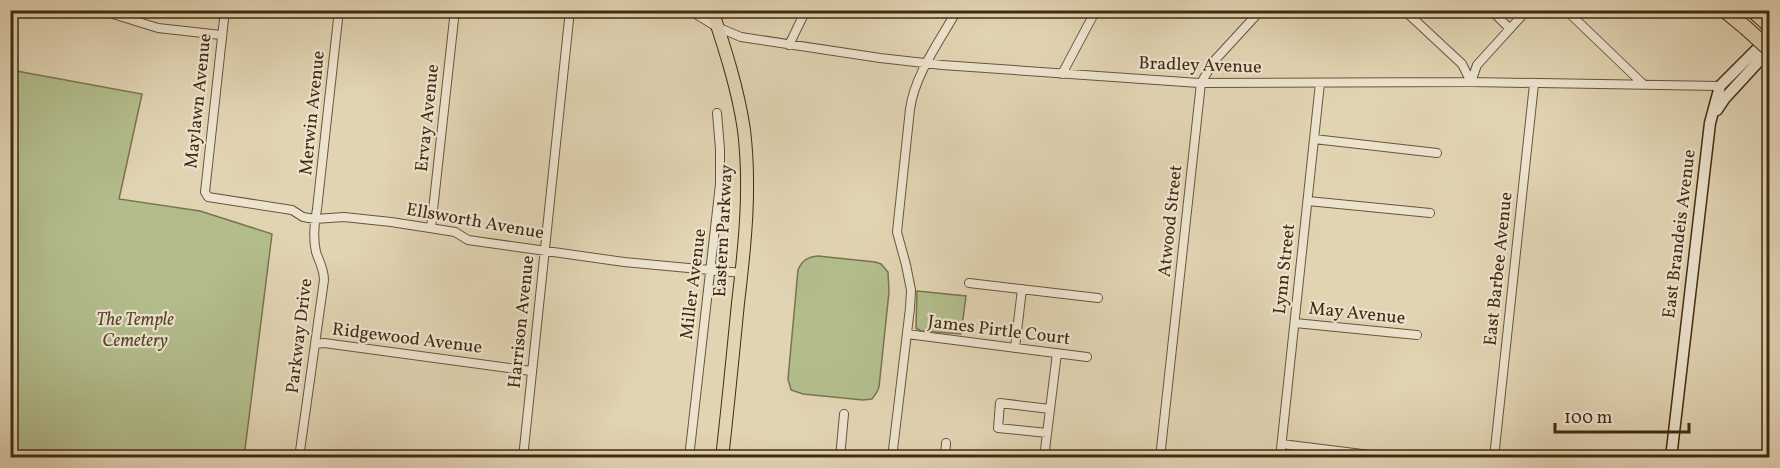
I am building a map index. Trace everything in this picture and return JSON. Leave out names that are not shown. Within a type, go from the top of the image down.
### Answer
[{"type":"highway","points":[[1724,10],[1770,49]]},
{"type":"highway","points":[[1754,12],[1770,26]]},
{"type":"main road","name":"Eastern Parkway","points":[[712,10],[735,83],[744,130],[747,183],[742,273],[722,458]]},
{"type":"main road","name":"East Brandeis Avenue","points":[[1671,458],[1710,123],[1720,86],[1770,36]]},
{"type":"main road","points":[[1710,123],[1725,98],[1770,49]]},
{"type":"street","points":[[100,10],[158,28],[221,35]]},
{"type":"street","name":"Maylawn Avenue","points":[[206,195],[225,10]]},
{"type":"street","name":"Merwin Avenue","points":[[315,219],[339,10]]},
{"type":"street","name":"Ervay Avenue","points":[[431,228],[455,10]]},
{"type":"street","name":"Harrison Avenue","points":[[523,458],[570,10]]},
{"type":"street","name":"Bradley Avenue","points":[[689,10],[717,27],[741,37],[926,64],[1201,83],[1470,82],[1720,86]]},
{"type":"street","points":[[789,45],[806,10]]},
{"type":"street","points":[[892,458],[911,290],[897,232],[911,97],[926,64],[957,10]]},
{"type":"street","points":[[1062,74],[1096,10]]},
{"type":"street","name":"Atwood Street","points":[[1160,458],[1201,83],[1214,61],[1261,10]]},
{"type":"street","points":[[1404,10],[1462,64],[1470,82]]},
{"type":"street","points":[[1491,10],[1510,29]]},
{"type":"street","points":[[1470,82],[1477,65],[1527,10]]},
{"type":"street","points":[[1566,10],[1643,84]]},
{"type":"street","name":"Lynn Street","points":[[1280,458],[1320,83]]},
{"type":"street","name":"East Barbee Avenue","points":[[1494,458],[1534,84]]},
{"type":"street","name":"Miller Avenue","points":[[689,458],[720,184],[717,113]]},
{"type":"street","points":[[1314,139],[1437,153]]},
{"type":"street","name":"Ellsworth Avenue","points":[[206,195],[211,198],[292,210],[303,217],[315,219],[344,217],[431,228],[455,232],[468,240],[624,262],[742,273]]},
{"type":"street","points":[[1308,201],[1430,213]]},
{"type":"street","name":"Parkway Drive","points":[[299,458],[324,280],[323,269],[315,246],[315,219]]},
{"type":"street","points":[[969,283],[1098,298]]},
{"type":"street","points":[[1015,348],[1022,289]]},
{"type":"street","name":"May Avenue","points":[[1295,323],[1417,335]]},
{"type":"street","name":"James Pirtle Court","points":[[907,334],[1087,357]]},
{"type":"street","name":"Ridgewood Avenue","points":[[315,344],[324,343],[531,371]]},
{"type":"street","points":[[1044,458],[1057,353]]},
{"type":"street","points":[[1047,433],[998,428],[1000,403],[1050,409]]},
{"type":"street","points":[[840,458],[844,414]]},
{"type":"street","points":[[945,458],[946,442]]},
{"type":"street","points":[[1282,444],[1394,458]]},
{"type":"green space","name":"The Temple Cemetery","points":[[11,70],[142,94],[119,199],[200,211],[272,234],[244,457],[11,457]]},
{"type":"green space","points":[[818,256],[875,262],[881,264],[888,272],[889,292],[879,387],[872,399],[803,394],[791,390],[788,379],[798,270],[806,260]]},
{"type":"green space","points":[[917,291],[966,296],[961,334],[921,331],[916,328]]}]
